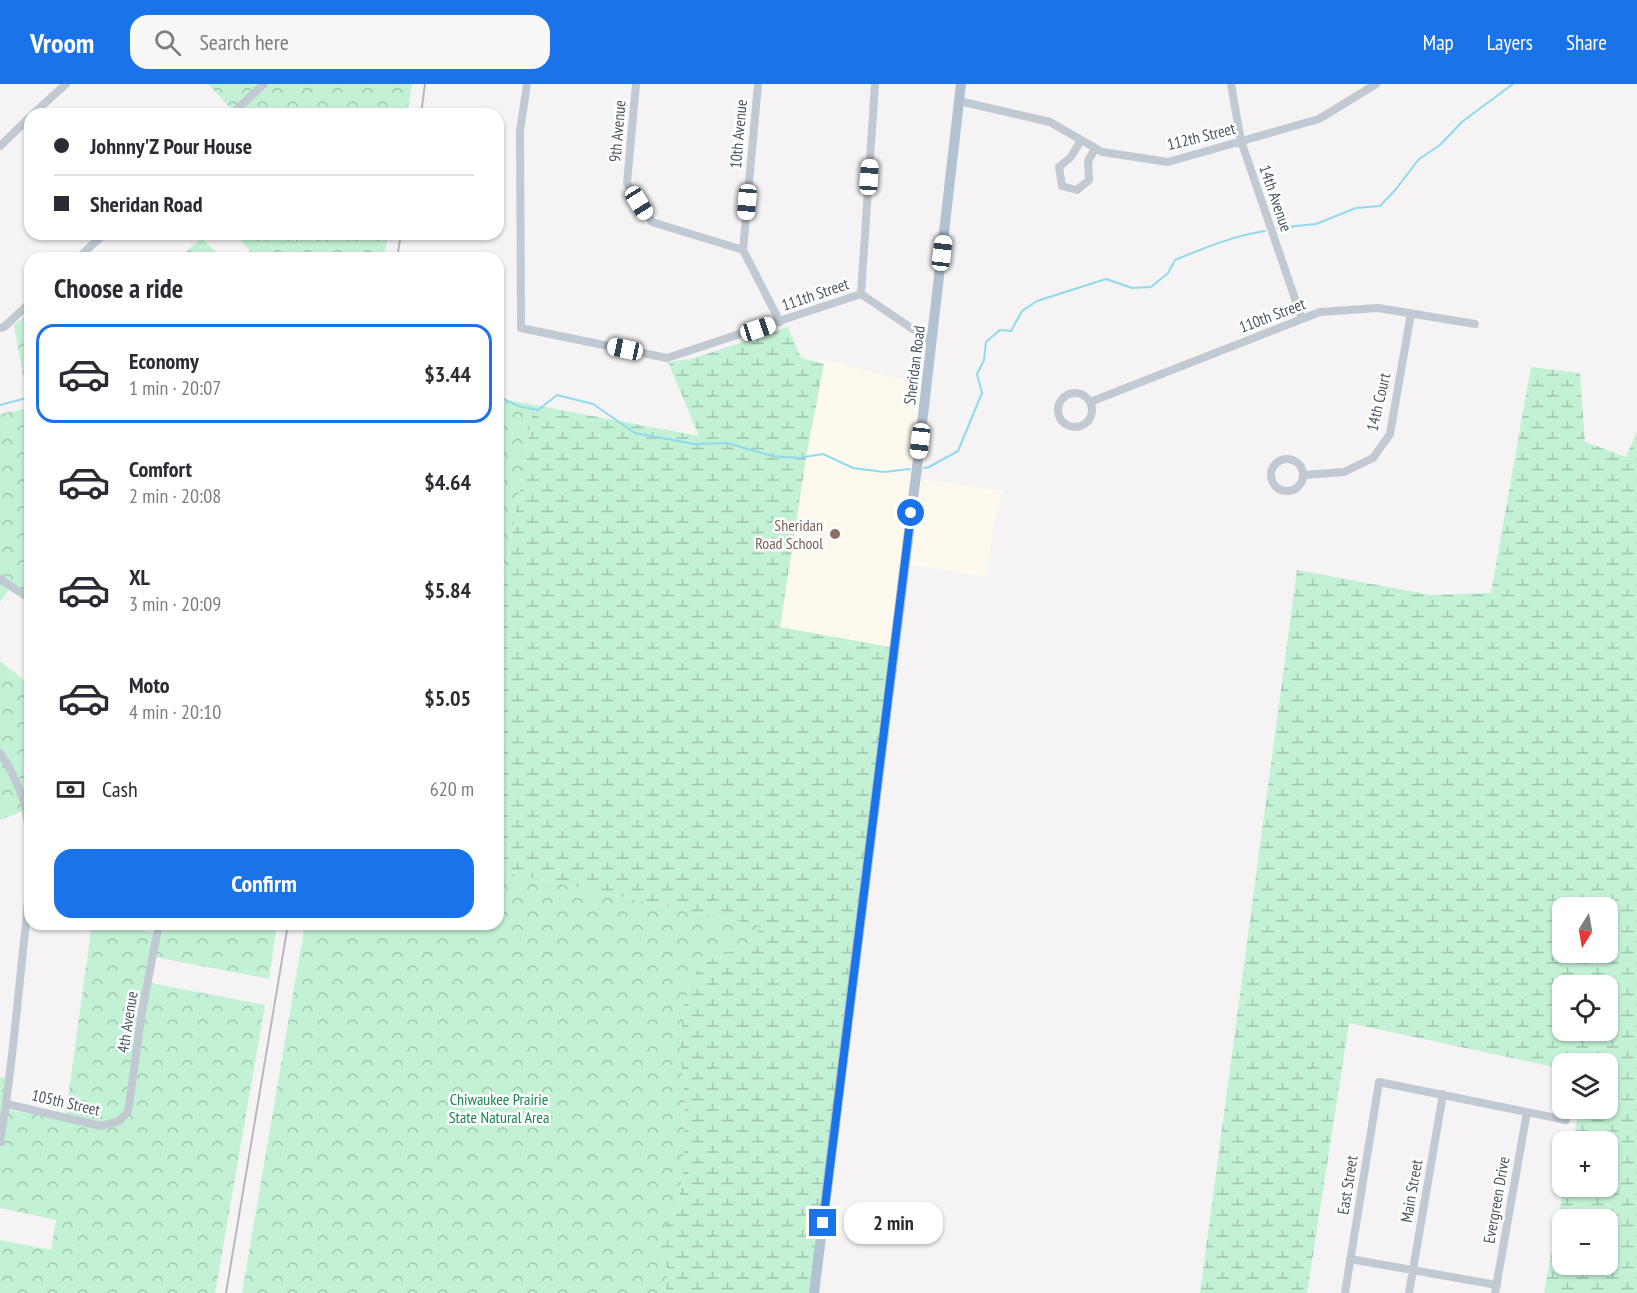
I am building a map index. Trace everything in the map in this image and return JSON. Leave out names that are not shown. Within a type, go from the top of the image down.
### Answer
[{"type":"main road","name":"Sheridan Road","points":[[814,1293],[932,342],[961,84]]},
{"type":"street","points":[[40,108],[66,84]]},
{"type":"street","points":[[238,108],[264,84]]},
{"type":"street","name":"111th Street","points":[[527,84],[520,131],[521,328],[667,358],[861,294],[932,342]]},
{"type":"street","name":"9th Avenue","points":[[636,84],[627,183],[652,222],[743,249]]},
{"type":"street","name":"10th Avenue","points":[[743,249],[758,84]]},
{"type":"street","points":[[861,294],[875,84]]},
{"type":"street","name":"14th Avenue","points":[[1231,84],[1241,141],[1302,319]]},
{"type":"street","name":"112th Street","points":[[959,101],[1050,122],[1102,152],[1168,162],[1318,119],[1376,84]]},
{"type":"street","points":[[0,146],[24,123]]},
{"type":"street","points":[[1081,140],[1071,157],[1059,168],[1062,186],[1077,190],[1089,180],[1088,161],[1095,148]]},
{"type":"street","points":[[84,252],[98,240]]},
{"type":"street","points":[[743,249],[780,322]]},
{"type":"street","points":[[2,328],[24,308]]},
{"type":"street","name":"110th Street","points":[[1090,402],[1320,312],[1378,308],[1475,324]]},
{"type":"street","name":"14th Court","points":[[1304,475],[1344,472],[1373,458],[1390,434],[1412,314]]},
{"type":"street","points":[[1072,393],[1083,395],[1090,402],[1092,414],[1086,423],[1075,427],[1060,419],[1059,403],[1067,395],[1072,393]]},
{"type":"street","points":[[0,579],[24,595]]},
{"type":"street","points":[[0,753],[24,803]]},
{"type":"street","points":[[0,1142],[7,1104],[25,930]]},
{"type":"street","name":"4th Avenue","points":[[119,1121],[127,1113],[131,1097],[142,1011],[158,930]]},
{"type":"street","name":"East Street","points":[[1345,1293],[1379,1082],[1443,1094]]},
{"type":"street","points":[[1443,1094],[1566,1120]]},
{"type":"street","name":"Main Street","points":[[1409,1293],[1443,1094]]},
{"type":"street","name":"105th Street","points":[[7,1104],[101,1126],[119,1121]]},
{"type":"street","name":"Evergreen Drive","points":[[1496,1289],[1527,1112]]},
{"type":"street","points":[[1350,1259],[1413,1270],[1496,1289]]},
{"type":"shaded area","points":[[821,359],[927,386],[916,478],[1003,491],[996,514],[986,577],[905,564],[891,668],[780,627]]},
{"type":"green space","points":[[208,84],[412,84],[408,108],[230,108]]},
{"type":"green space","points":[[200,240],[204,240],[215,252],[186,252]]},
{"type":"green space","points":[[240,240],[387,240],[385,252],[251,252]]},
{"type":"green space","points":[[24,318],[24,380],[14,325]]},
{"type":"green space","points":[[788,327],[801,358],[824,364],[806,458],[780,627],[890,647],[810,1293],[665,1293],[668,1272],[659,1247],[663,1228],[678,1206],[683,1169],[685,1100],[681,1064],[681,1032],[684,1005],[691,981],[703,962],[728,953],[753,939],[761,926],[504,872],[504,580],[534,405],[699,436],[668,362],[691,359]]},
{"type":"green space","points":[[1531,367],[1580,373],[1585,442],[1626,457],[1637,431],[1637,1293],[1544,1293],[1552,1251],[1552,1275],[1618,1275],[1618,1209],[1560,1209],[1562,1197],[1618,1197],[1618,1131],[1575,1131],[1577,1119],[1618,1119],[1618,1053],[1552,1053],[1552,1067],[1349,1023],[1307,1293],[1200,1293],[1297,570],[1431,595],[1491,593]]},
{"type":"green space","points":[[504,399],[534,405],[504,580]]},
{"type":"green space","points":[[24,409],[24,592],[13,584],[0,602],[0,414]]},
{"type":"green space","points":[[0,661],[24,680],[24,810],[0,820]]},
{"type":"green space","name":"Chiwaukee Prairie State Natural Area","points":[[504,872],[761,926],[753,939],[728,953],[703,962],[691,981],[684,1005],[681,1032],[681,1064],[685,1100],[683,1169],[678,1206],[663,1228],[659,1247],[668,1272],[665,1293],[242,1293],[304,930],[504,930]]},
{"type":"green space","points":[[91,930],[137,930],[160,933],[160,930],[276,930],[269,979],[150,956],[145,982],[265,1005],[215,1293],[0,1293],[0,1240],[51,1250],[56,1220],[0,1208],[0,1077],[6,1078],[2,1109],[65,1120]]},
{"type":"waterway","points":[[1277,228],[1316,224],[1356,208],[1380,206],[1419,159],[1440,145],[1463,121],[1513,84]]},
{"type":"waterway","points":[[924,468],[958,451],[982,393],[977,374],[984,360],[986,342],[1000,330],[1011,331],[1022,311],[1037,301],[1106,279],[1132,288],[1151,287],[1168,273],[1175,260],[1230,239],[1265,231]]},
{"type":"waterway","points":[[504,399],[518,406],[538,410],[557,395],[593,404],[635,433],[694,444],[727,443],[772,456],[798,458],[823,454],[853,468],[884,472],[910,469]]},
{"type":"waterway","points":[[0,405],[24,399]]},
{"type":"railway","points":[[422,108],[425,84]]},
{"type":"railway","points":[[398,252],[400,240]]},
{"type":"railway","points":[[226,1293],[287,930]]},
{"type":"place","name":"Sheridan Road School","points":[[835,534]]},
{"type":"route","points":[[823,1223],[911,513]]}]
